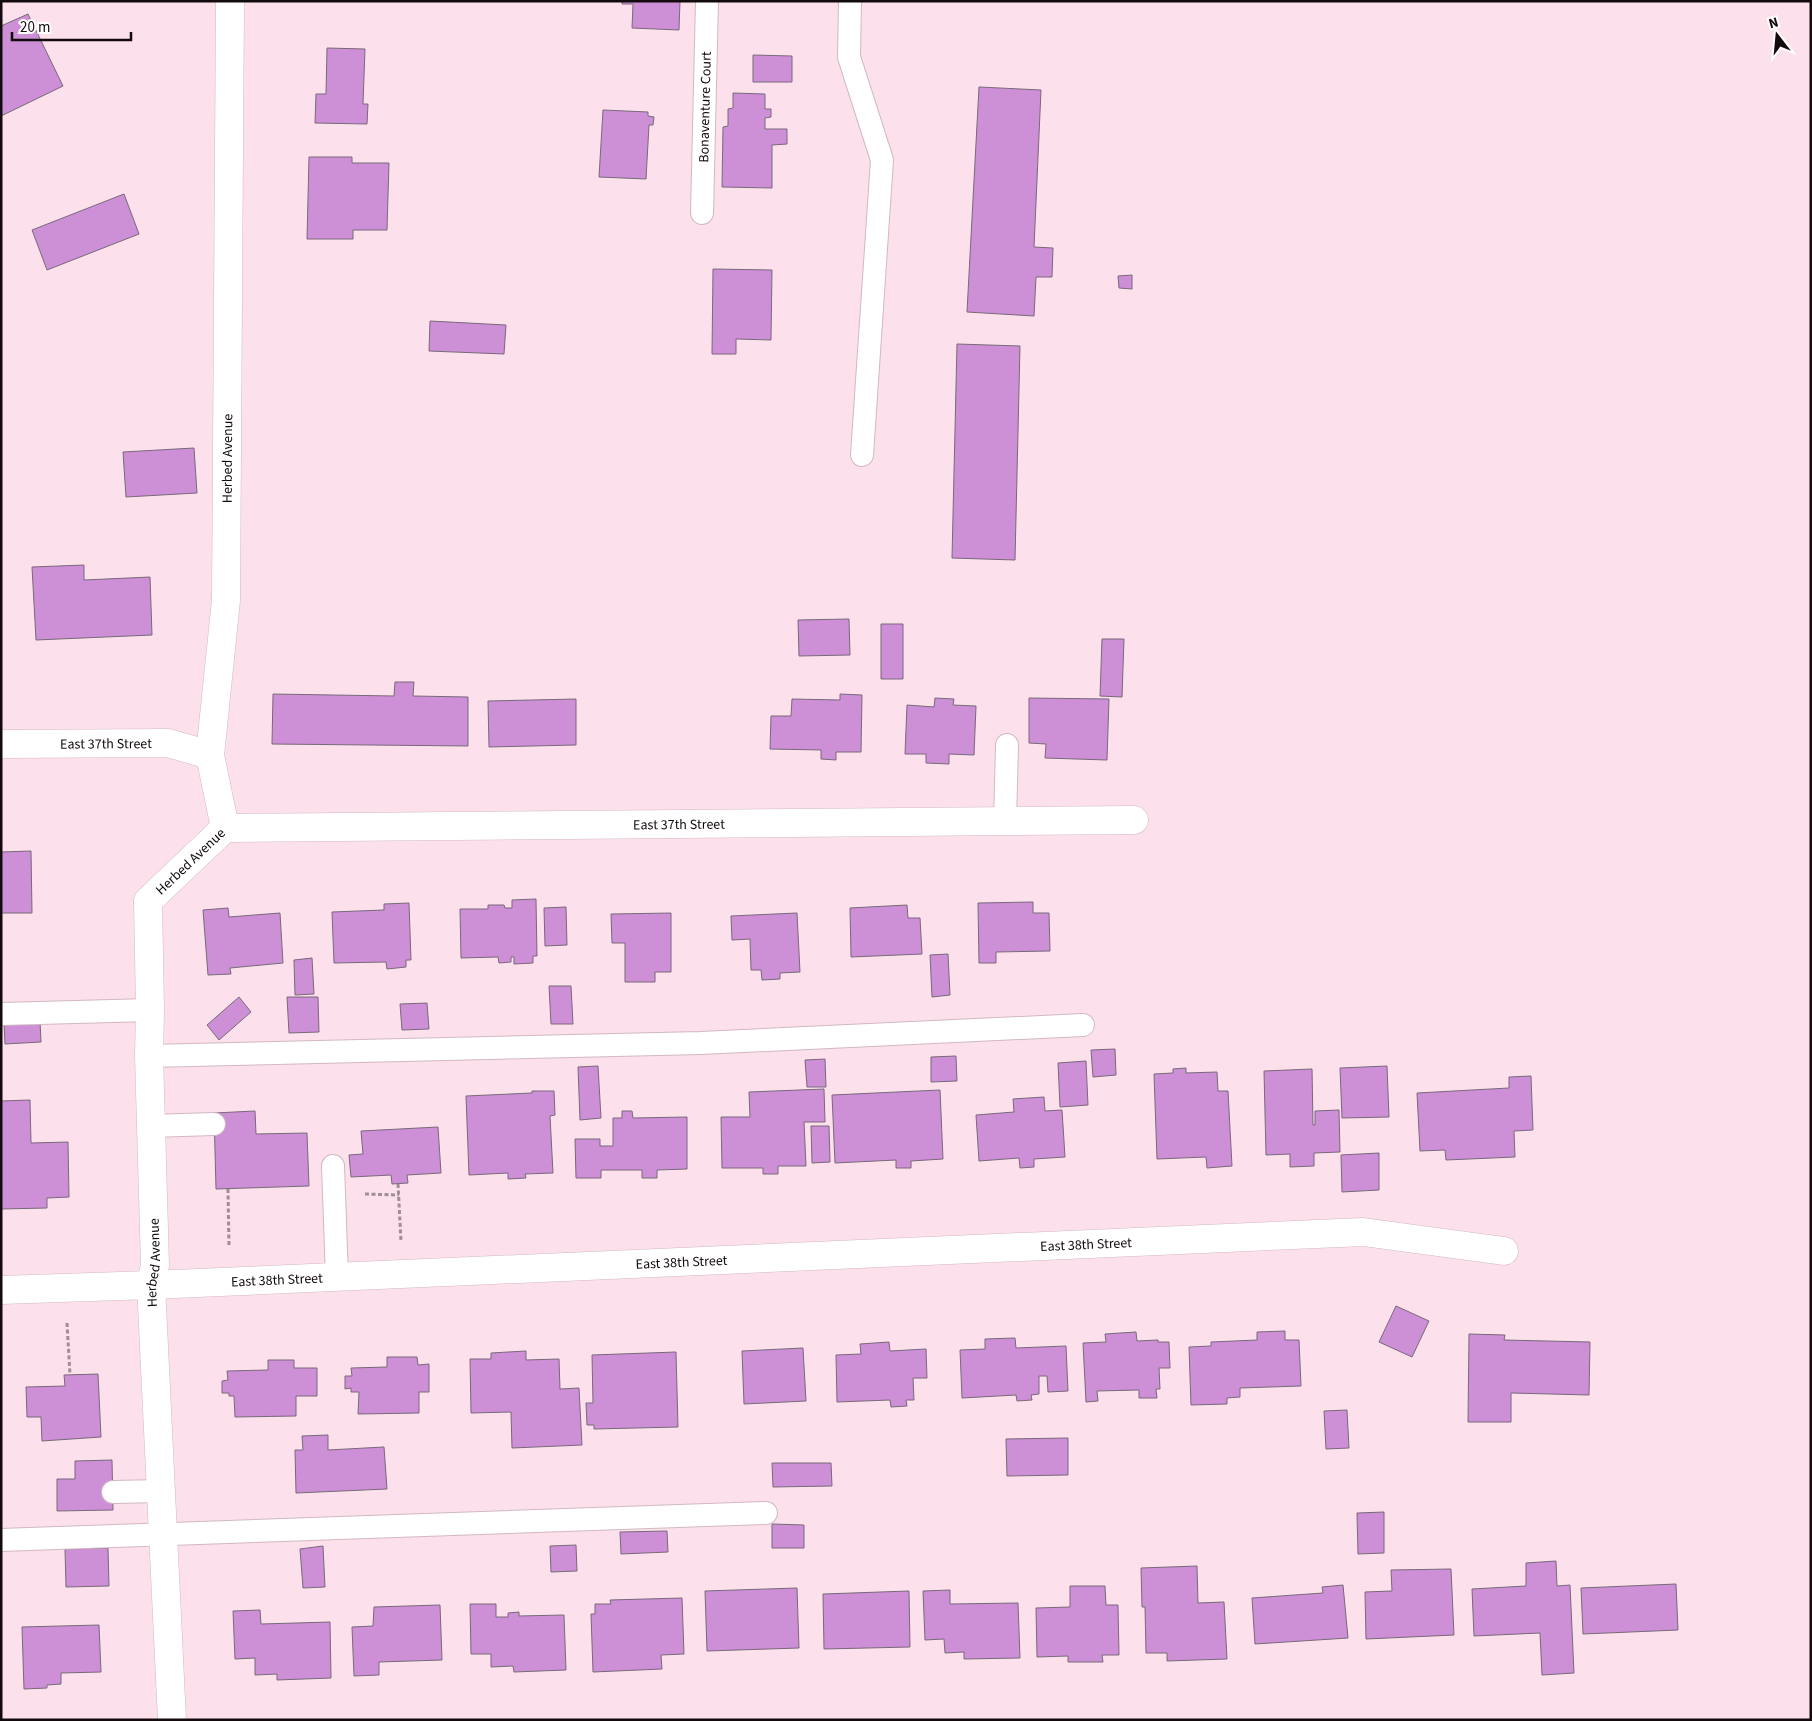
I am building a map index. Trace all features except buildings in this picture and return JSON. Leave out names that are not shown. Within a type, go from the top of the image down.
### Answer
[{"type":"street","name":"Herbed Avenue","points":[[172,1720],[151,1285],[154,1265],[148,901],[225,828],[210,755],[226,600],[230,1]]},
{"type":"street","name":"East 37th Street","points":[[1,744],[168,743],[210,755]]},
{"type":"street","name":"East 37th Street","points":[[225,828],[1134,820]]},
{"type":"street","name":"East 38th Street","points":[[1,1290],[230,1282],[1363,1232],[1504,1252]]},
{"type":"lane","name":"Bonaventure Court","points":[[702,212],[707,1]]},
{"type":"lane","points":[[850,1],[849,57],[882,160],[862,455]]},
{"type":"lane","points":[[1004,821],[1007,745]]},
{"type":"lane","points":[[1,1014],[150,1010]]},
{"type":"lane","points":[[150,1056],[701,1043],[1083,1025]]},
{"type":"lane","points":[[152,1126],[214,1124]]},
{"type":"lane","points":[[333,1166],[337,1277]]},
{"type":"lane","points":[[113,1492],[161,1491]]},
{"type":"lane","points":[[1,1540],[766,1513]]},
{"type":"path","points":[[398,1184],[402,1274]]},
{"type":"path","points":[[228,1189],[230,1282]]},
{"type":"path","points":[[65,1288],[70,1375]]}]
